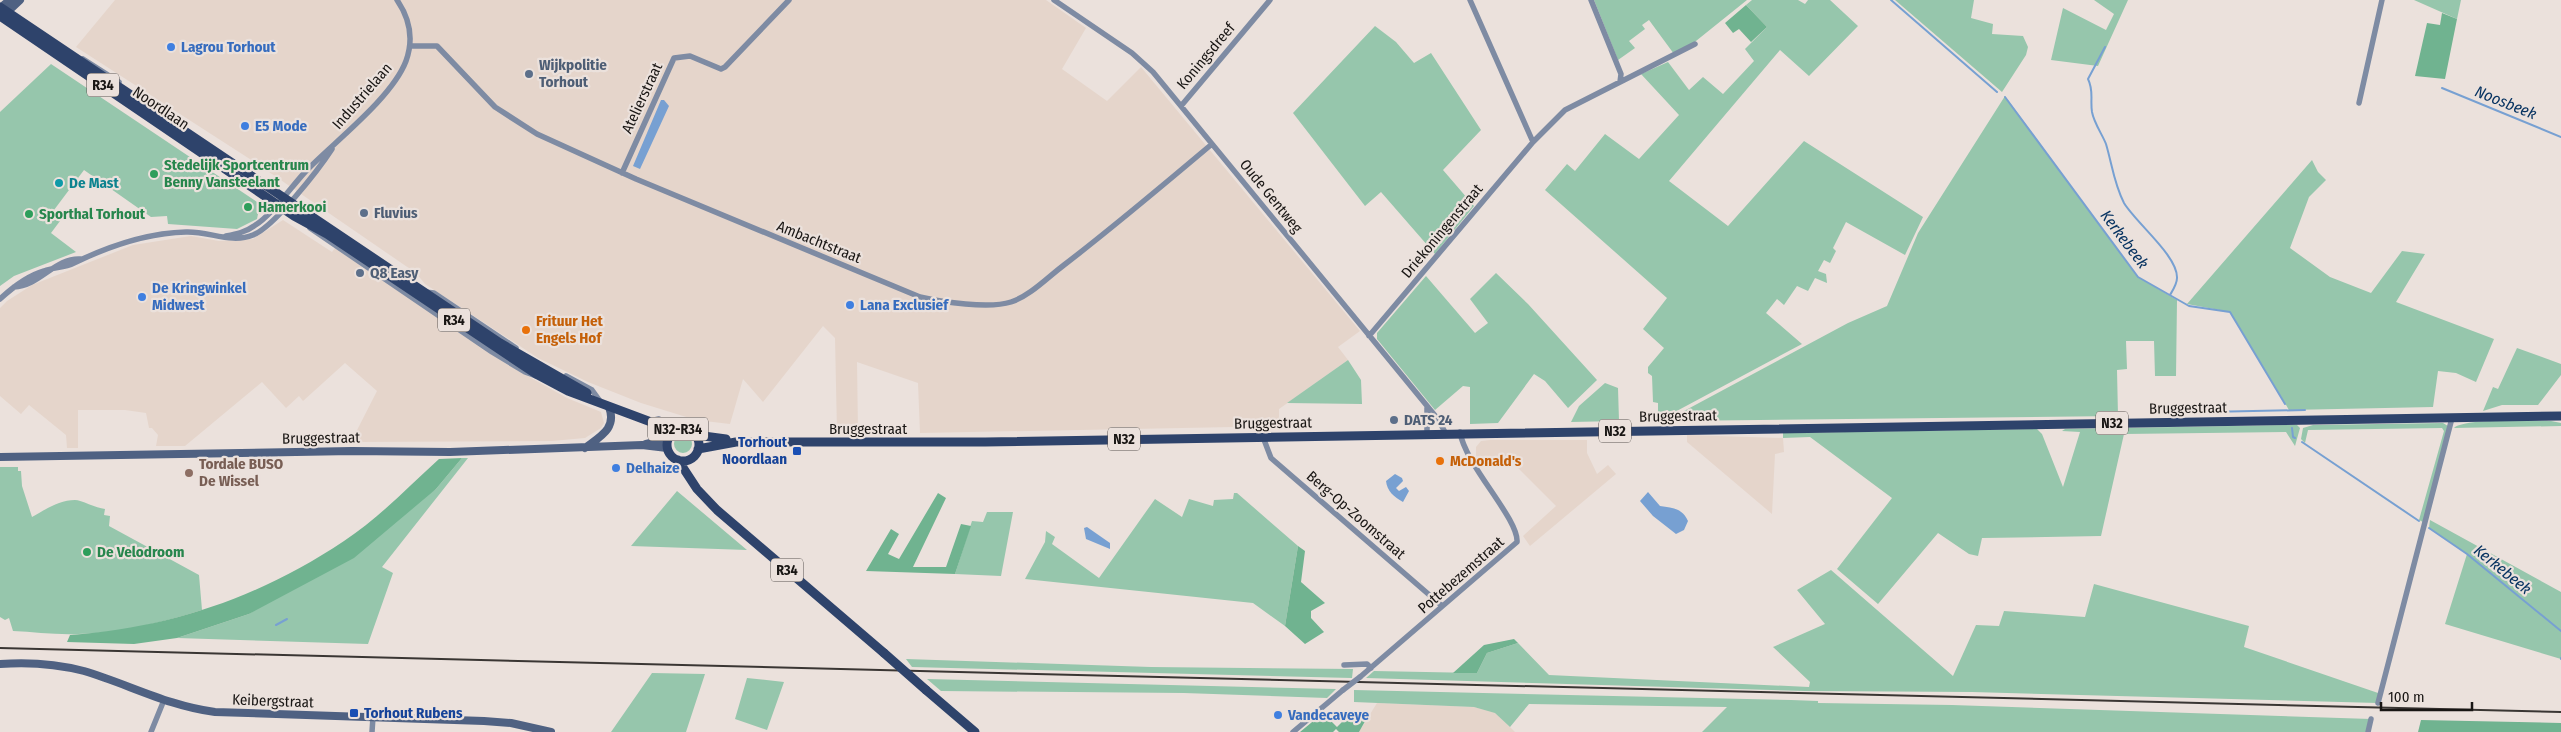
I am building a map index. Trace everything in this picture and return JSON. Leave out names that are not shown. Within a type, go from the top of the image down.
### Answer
[{"type":"main road","name":"Noordlaan","points":[[1,12],[76,58],[266,185],[306,222],[540,376],[568,391],[651,422],[668,440]]},
{"type":"main road","name":"Noordlaan","points":[[1,12],[283,202],[425,292],[517,354],[609,406]]},
{"type":"main road","name":"Bruggestraat","points":[[696,435],[736,442],[844,443],[1263,437],[1446,432],[2561,416]]},
{"type":"main road","name":"Noordlaan","points":[[651,422],[659,421],[683,428]]},
{"type":"main road","name":"N32-R34","points":[[683,428],[691,430],[696,435],[697,452],[687,460],[678,460],[671,456],[668,440],[683,428]]},
{"type":"main road","name":"Bruggestraat","points":[[697,452],[736,442]]},
{"type":"main road","points":[[694,482],[691,466],[697,452]]},
{"type":"main road","name":"R34","points":[[678,460],[706,499],[727,520],[975,732]]},
{"type":"street","points":[[1,12],[10,0]]},
{"type":"street","points":[[1,12],[20,0]]},
{"type":"street","name":"Industrielaan","points":[[0,299],[28,278],[66,266],[135,239],[160,233],[193,232],[223,237],[243,232],[255,226],[319,168],[332,149],[398,75],[410,46],[408,23],[397,0]]},
{"type":"street","name":"Atelierstraat","points":[[622,173],[674,58],[690,56],[721,68],[725,67],[789,0]]},
{"type":"street","name":"Oude Gentweg","points":[[1054,0],[1143,62],[1181,106],[1446,432]]},
{"type":"street","name":"Koningsdreef","points":[[1181,106],[1270,0]]},
{"type":"street","points":[[1470,0],[1533,142]]},
{"type":"street","points":[[1591,0],[1621,74],[1620,82]]},
{"type":"street","points":[[2360,102],[2382,0]]},
{"type":"street","name":"Driekoningenstraat","points":[[1369,336],[1533,142],[1565,110],[1695,44]]},
{"type":"street","name":"Ambachtstraat","points":[[410,46],[437,46],[495,107],[509,118],[537,134],[622,173],[920,297],[954,303],[1000,304],[1011,302],[1027,293],[1106,232],[1212,144]]},
{"type":"street","name":"Industrielaan","points":[[283,202],[316,160],[332,149]]},
{"type":"street","points":[[586,448],[610,427],[612,420],[609,406]]},
{"type":"street","points":[[1427,408],[1427,433]]},
{"type":"street","points":[[2378,703],[2452,418]]},
{"type":"street","name":"Pottebezemstraat","points":[[1293,732],[1440,610],[1441,605],[1466,587],[1518,542],[1511,523],[1466,449],[1460,432]]},
{"type":"street","name":"Berg-Op-Zoomstraat","points":[[1263,437],[1271,458],[1441,605]]},
{"type":"street","name":"Bruggestraat","points":[[0,457],[352,451],[450,452],[642,446],[668,440]]},
{"type":"street","name":"Keibergstraat","points":[[0,664],[57,666],[83,671],[164,700],[215,712],[511,723],[551,732]]},
{"type":"street","points":[[1344,665],[1367,664],[1371,668]]},
{"type":"street","points":[[151,732],[164,700]]},
{"type":"street","points":[[372,732],[373,718]]},
{"type":"street","points":[[2368,732],[2372,719]]},
{"type":"shaded area","points":[[115,0],[1046,0],[1086,28],[1062,69],[1107,101],[1141,67],[1360,331],[1338,347],[1348,360],[1279,409],[1279,426],[920,433],[918,383],[857,362],[858,432],[837,432],[835,338],[823,326],[763,402],[743,379],[730,424],[696,420],[641,403],[588,382],[538,358],[425,284],[416,273],[256,163],[76,47]]},
{"type":"shaded area","points":[[283,220],[332,252],[335,248],[508,365],[567,398],[601,412],[604,423],[601,428],[585,438],[552,441],[351,442],[377,391],[345,363],[303,401],[299,396],[286,408],[262,382],[185,446],[156,446],[158,435],[152,428],[149,428],[146,413],[125,410],[78,410],[78,448],[67,448],[66,435],[29,405],[21,414],[0,396],[0,308],[7,301],[32,285],[133,245],[191,236],[219,241],[253,239]]},
{"type":"shaded area","points":[[1687,435],[1783,438],[1784,452],[1775,454],[1772,514],[1687,442]]},
{"type":"shaded area","points":[[1587,440],[1587,453],[1597,474],[1608,465],[1616,474],[1530,546],[1523,536],[1556,506],[1507,457],[1498,458],[1481,468],[1476,458],[1476,447],[1481,441]]},
{"type":"shaded area","points":[[1377,703],[1474,707],[1494,711],[1515,732],[1359,732]]},
{"type":"green space","points":[[1594,0],[1747,0],[1691,45],[1674,54],[1649,20],[1642,25],[1645,29],[1629,41],[1635,48],[1618,60]]},
{"type":"green space","points":[[1752,0],[1798,0],[1805,4],[1808,0],[1830,0],[1858,26],[1809,76],[1780,50],[1669,181],[1728,226],[1804,141],[1923,217],[1905,255],[1846,222],[1833,248],[1836,251],[1830,263],[1824,260],[1818,271],[1826,274],[1827,283],[1815,278],[1808,291],[1797,286],[1784,305],[1777,299],[1766,313],[1802,344],[1658,421],[1658,403],[1653,402],[1652,376],[1648,373],[1648,367],[1664,348],[1643,329],[1667,298],[1545,190],[1567,164],[1575,171],[1605,134],[1639,159],[1679,115],[1641,74],[1668,62],[1689,90],[1703,77],[1723,94],[1754,61],[1745,49],[1767,27],[1746,5]]},
{"type":"green space","points":[[1895,0],[1974,0],[1971,18],[1993,24],[1992,34],[2023,36],[2028,47],[2026,55],[2002,92]]},
{"type":"green space","points":[[2094,0],[2128,0],[2098,66],[2051,60],[2063,8],[2106,30],[2114,14]]},
{"type":"green space","points":[[2414,0],[2461,0],[2457,19]]},
{"type":"green space","points":[[1746,5],[1767,27],[1751,42],[1739,29],[1733,33],[1725,23]]},
{"type":"green space","points":[[2442,13],[2457,19],[2445,79],[2415,76],[2427,23],[2440,25]]},
{"type":"green space","points":[[1375,26],[1396,42],[1414,63],[1431,53],[1481,130],[1443,170],[1474,206],[1435,254],[1381,192],[1365,206],[1293,113]]},
{"type":"green space","name":"Stedelijk Sportcentrum Benny Vansteelant","points":[[51,64],[260,204],[257,219],[237,229],[168,224],[167,216],[151,217],[84,170],[54,210],[63,217],[51,233],[76,252],[14,276],[0,286],[0,112]]},
{"type":"green space","points":[[2005,96],[2138,277],[2177,300],[2176,376],[2155,376],[2154,341],[2126,341],[2127,369],[2117,370],[2118,416],[1673,421],[1674,417],[1684,411],[1848,323],[1887,306],[1918,233]]},
{"type":"green space","points":[[2312,160],[2318,172],[2326,180],[2309,197],[2290,248],[2330,277],[2371,293],[2402,251],[2425,254],[2396,302],[2494,339],[2476,382],[2456,373],[2438,371],[2433,407],[2289,410],[2230,312],[2187,304]]},
{"type":"green space","points":[[1496,273],[1528,304],[1597,380],[1568,408],[1545,381],[1534,374],[1498,423],[1470,424],[1470,387],[1463,386],[1435,410],[1377,339],[1377,333],[1426,276],[1475,333],[1488,323],[1470,299]]},
{"type":"green space","points":[[2517,348],[2561,364],[2561,375],[2538,405],[2502,405],[2483,411],[2493,387],[2498,389]]},
{"type":"green space","points":[[1348,360],[1361,380],[1362,404],[1287,403]]},
{"type":"green space","points":[[1605,383],[1618,388],[1619,421],[1571,422],[1579,406]]},
{"type":"green space","points":[[2484,421],[2551,421],[2561,423],[2561,426],[2454,428],[2460,425]]},
{"type":"green space","points":[[2443,423],[2448,426],[2423,522],[2419,520],[2444,431],[2442,428],[2308,430],[2305,443],[2301,439],[2303,428],[2313,425]]},
{"type":"green space","points":[[2297,425],[2300,428],[2295,446],[2286,432],[2124,434],[2101,536],[1982,538],[1978,556],[1969,554],[1938,533],[1878,604],[1837,569],[1892,498],[1810,437],[1783,438],[1783,433],[2037,429],[2042,434],[2063,487],[2080,432],[2062,431],[2065,429]]},
{"type":"green space","points":[[679,435],[687,435],[692,440],[690,451],[679,453],[674,448],[674,440]]},
{"type":"green space","points":[[462,458],[468,458],[382,567],[393,573],[368,644],[177,638],[249,614],[436,489]]},
{"type":"green space","points":[[462,458],[436,489],[354,558],[249,614],[177,638],[134,644],[67,642],[70,635],[143,625],[178,617],[247,594],[312,561],[357,532],[439,459]]},
{"type":"green space","name":"De Velodroom","points":[[0,467],[18,467],[18,471],[21,471],[22,486],[32,517],[52,506],[69,500],[78,500],[105,509],[104,515],[110,516],[109,526],[199,575],[202,610],[156,623],[109,632],[54,634],[13,631],[9,618],[5,620],[0,617]]},
{"type":"green space","points":[[677,491],[747,550],[631,546]]},
{"type":"green space","points":[[938,493],[946,498],[913,567],[946,567],[961,524],[971,526],[955,574],[866,571],[891,529],[899,534],[888,554],[899,559]]},
{"type":"green space","points":[[1234,493],[1237,493],[1298,546],[1285,626],[1253,603],[1025,579],[1045,542],[1046,531],[1055,537],[1052,544],[1099,578],[1155,499],[1182,517],[1189,499],[1213,506],[1214,500],[1233,499]]},
{"type":"green space","points":[[987,512],[1013,512],[1001,576],[955,574],[972,521],[983,522]]},
{"type":"green space","points":[[2430,520],[2561,592],[2561,659],[2445,624],[2467,554],[2429,528]]},
{"type":"green space","points":[[1298,546],[1305,551],[1301,582],[1325,603],[1311,611],[1311,618],[1324,632],[1305,644],[1285,626]]},
{"type":"green space","points":[[1831,570],[1953,676],[1976,625],[1999,626],[2004,611],[2085,617],[2094,584],[2249,626],[2244,647],[2381,694],[2378,703],[1972,692],[1805,691],[1366,678],[1374,671],[1477,673],[1487,653],[1518,643],[1549,675],[1809,687],[1810,682],[1773,647],[1825,624],[1797,590]]},
{"type":"green space","points":[[1514,639],[1518,643],[1487,653],[1477,673],[1453,673],[1484,645]]},
{"type":"green space","points":[[906,659],[1151,667],[1353,669],[1352,678],[912,667]]},
{"type":"green space","points":[[652,673],[705,674],[686,732],[611,732]]},
{"type":"green space","points":[[747,678],[784,682],[767,730],[735,719]]},
{"type":"green space","points":[[927,679],[1336,689],[1327,698],[1184,693],[941,691]]},
{"type":"green space","points":[[1354,690],[1791,700],[1818,701],[1818,703],[1952,705],[2371,719],[2368,732],[1702,732],[1727,707],[1529,704],[1510,727],[1495,713],[1474,707],[1354,702]]},
{"type":"green space","points":[[1353,711],[1355,713],[1362,712],[1368,716],[1359,732],[1339,732],[1336,729],[1333,732],[1300,732],[1323,713],[1337,727]]},
{"type":"green space","points":[[2421,720],[2561,723],[2561,732],[2418,732]]},
{"type":"water","points":[[661,100],[664,100],[669,106],[640,169],[633,166]]},
{"type":"water","points":[[1395,474],[1402,478],[1403,481],[1396,488],[1399,491],[1406,487],[1409,491],[1403,502],[1391,493],[1387,485],[1386,481]]},
{"type":"water","points":[[1648,492],[1660,506],[1677,509],[1683,513],[1688,521],[1684,530],[1676,534],[1653,516],[1640,501]]},
{"type":"water","points":[[1087,527],[1110,543],[1110,549],[1086,539],[1084,528]]},
{"type":"waterway","name":"Kerkebeek","points":[[1891,0],[1997,92]]},
{"type":"waterway","points":[[2105,47],[2088,79],[2091,87],[2093,116],[2106,144],[2115,181],[2124,203],[2164,250],[2176,269],[2177,280],[2170,295]]},
{"type":"waterway","name":"Noosbeek","points":[[2442,88],[2561,137]]},
{"type":"waterway","name":"Kerkebeek","points":[[2005,97],[2138,277],[2189,306],[2230,312],[2285,404]]},
{"type":"waterway","points":[[2160,413],[2305,410]]},
{"type":"waterway","name":"Kerkebeek","points":[[2292,428],[2293,437],[2295,438]]},
{"type":"waterway","name":"Kerkebeek","points":[[2302,442],[2419,521]]},
{"type":"waterway","name":"Kerkebeek","points":[[2429,528],[2467,554],[2561,631]]},
{"type":"waterway","points":[[276,625],[287,619]]},
{"type":"railway","points":[[0,648],[2561,712]]},
{"type":"place","name":"Lagrou Torhout","points":[[171,47]]},
{"type":"place","name":"Wijkpolitie Torhout","points":[[529,74]]},
{"type":"place","name":"E5 Mode","points":[[245,126]]},
{"type":"place","name":"Stedelijk Sportcentrum Benny Vansteelant","points":[[154,174]]},
{"type":"place","name":"De Mast","points":[[59,183]]},
{"type":"place","name":"Hamerkooi","points":[[248,207]]},
{"type":"place","name":"Fluvius","points":[[364,213]]},
{"type":"place","name":"Sporthal Torhout","points":[[29,214]]},
{"type":"place","name":"Q8 Easy","points":[[360,273]]},
{"type":"place","name":"De Kringwinkel Midwest","points":[[142,297]]},
{"type":"place","name":"Lana Exclusief","points":[[850,305]]},
{"type":"place","name":"Frituur Het Engels Hof","points":[[526,330]]},
{"type":"place","name":"DATS 24","points":[[1394,420]]},
{"type":"place","name":"Torhout Noordlaan","points":[[797,451]]},
{"type":"place","name":"McDonald's","points":[[1440,461]]},
{"type":"place","name":"Delhaize","points":[[616,468]]},
{"type":"place","name":"Tordale BUSO De Wissel","points":[[189,473]]},
{"type":"place","name":"De Velodroom","points":[[87,552]]},
{"type":"place","name":"Torhout Rubens","points":[[354,713]]},
{"type":"place","name":"Vandecaveye","points":[[1278,715]]}]
